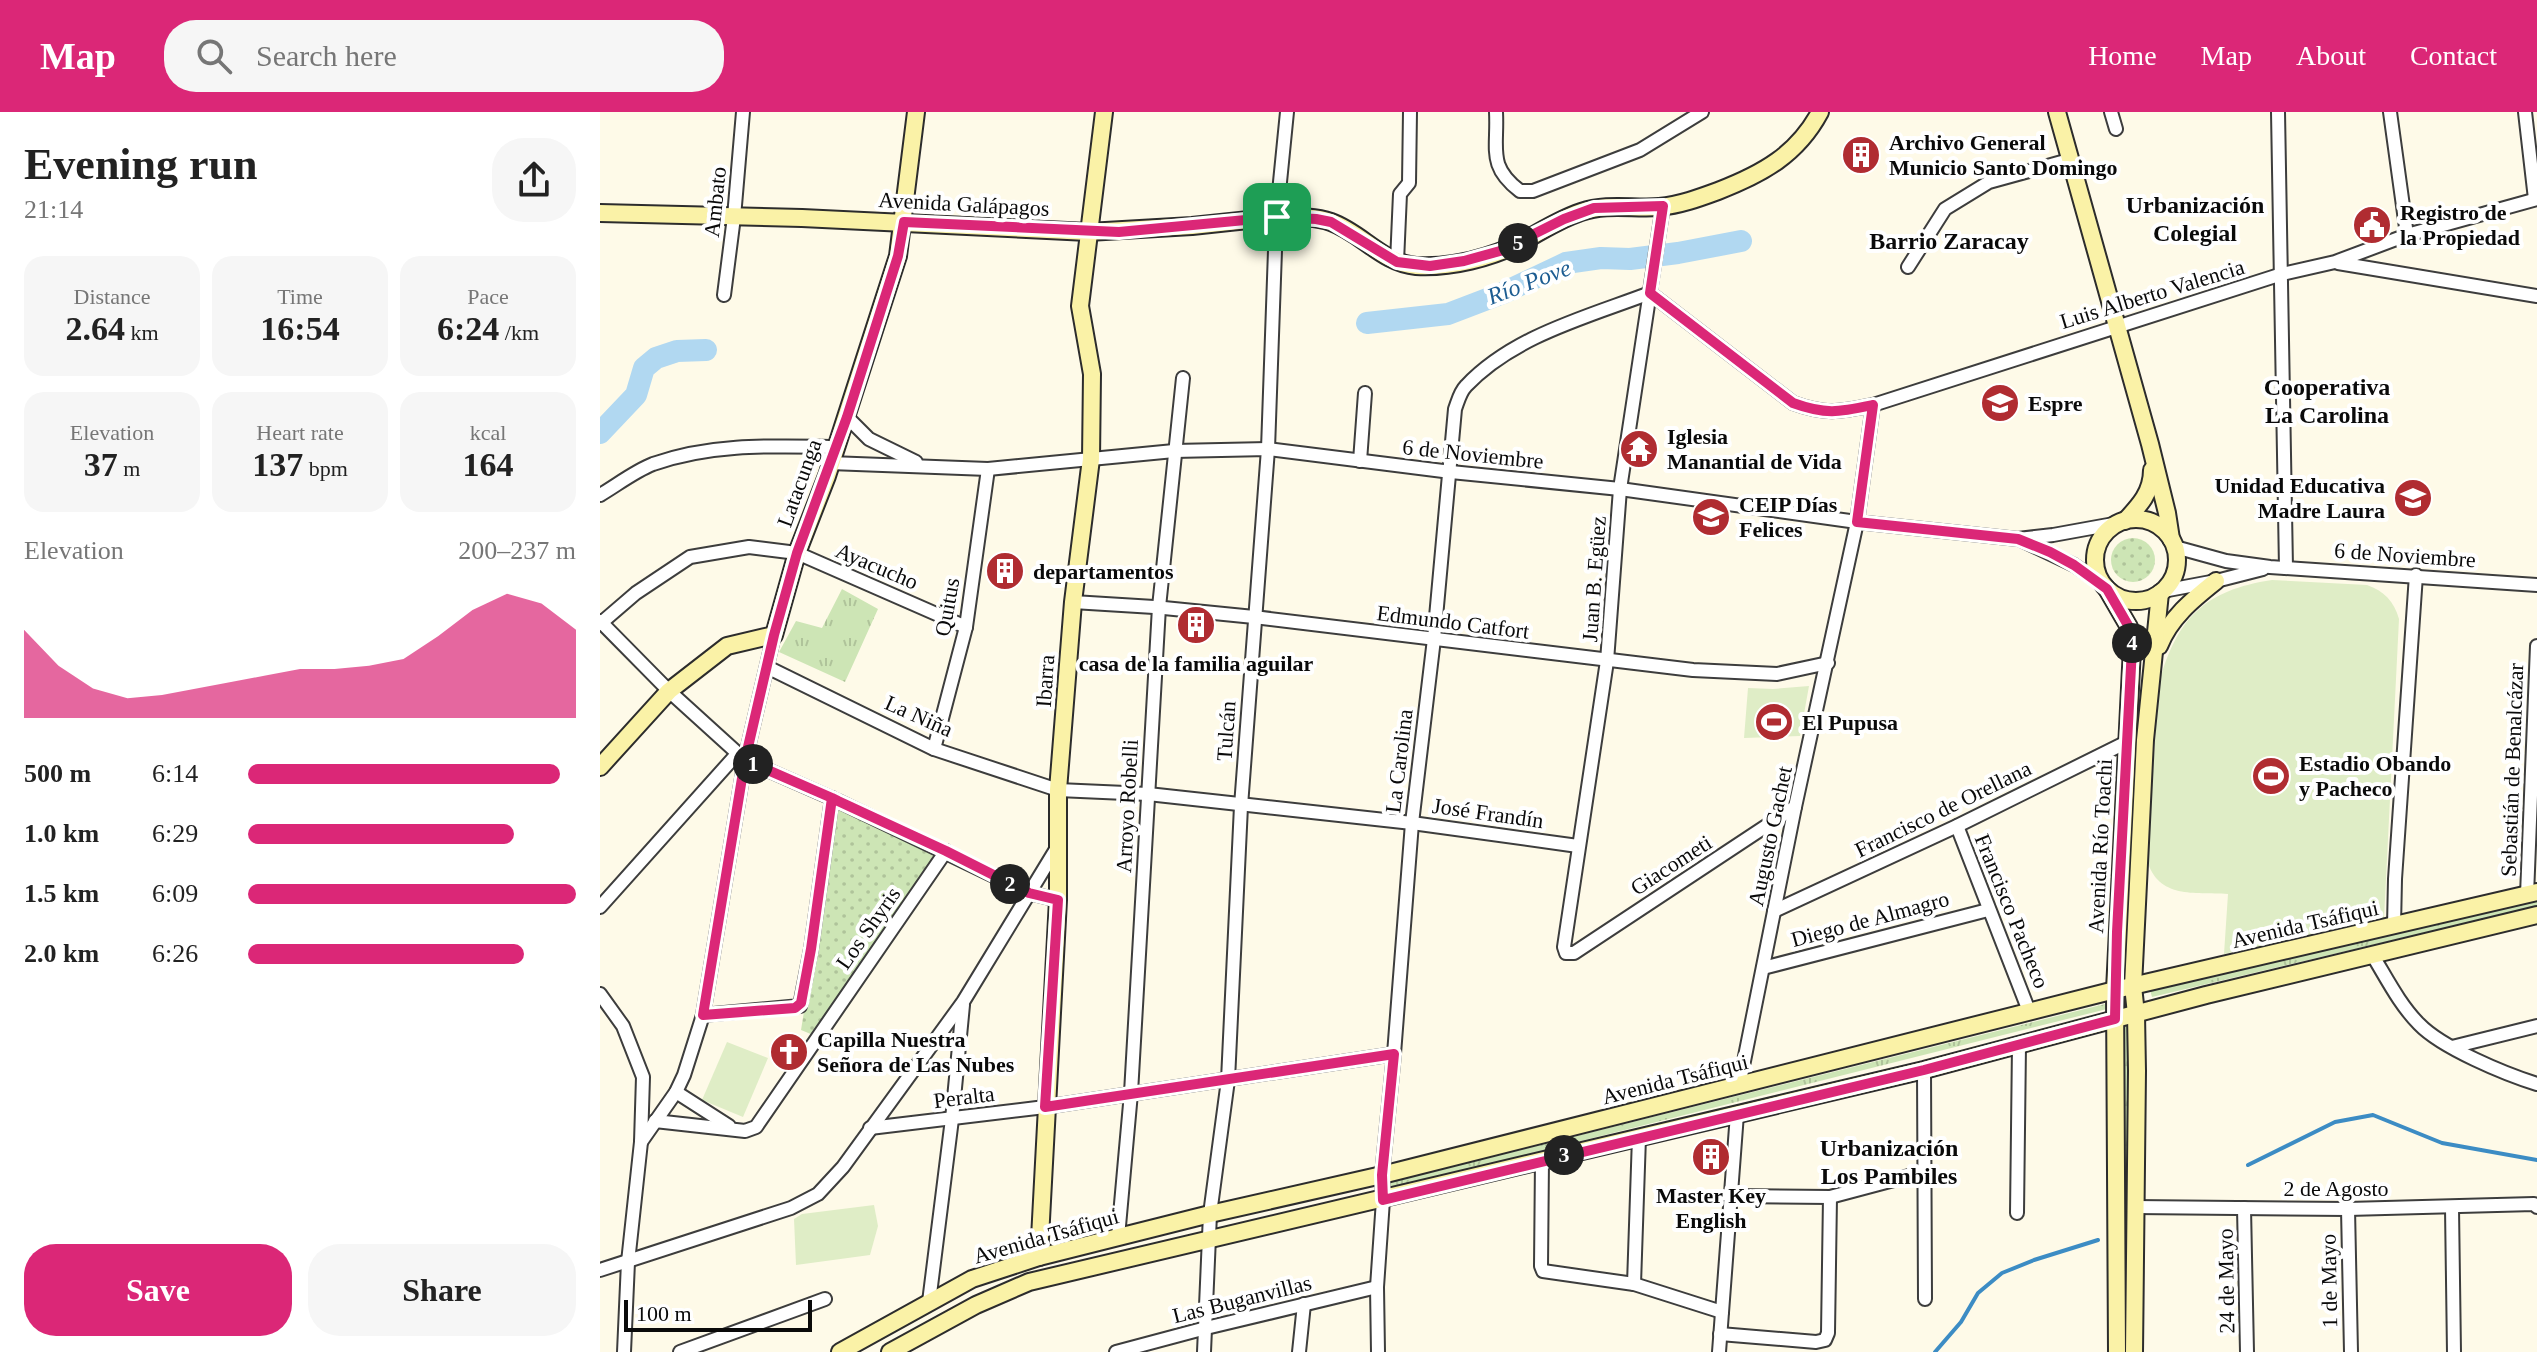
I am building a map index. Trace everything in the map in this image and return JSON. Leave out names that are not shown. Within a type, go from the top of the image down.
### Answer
[{"type":"main road","name":"Latacunga","points":[[774,635],[797,553],[847,417],[898,256],[916,112]]},
{"type":"main road","name":"Ibarra","points":[[1039,1257],[1058,900],[1058,790],[1073,602],[1091,459],[1092,374],[1080,306],[1104,112]]},
{"type":"main road","points":[[1397,262],[1430,266],[1464,261],[1500,251],[1564,219],[1594,208],[1663,206],[1697,198],[1769,168],[1797,146],[1820,112]]},
{"type":"main road","points":[[2057,112],[2150,444],[2173,543],[2176,570],[2161,592],[2145,600],[2131,600],[2118,597],[2106,588],[2097,573],[2096,551],[2107,531],[2122,522],[2148,493],[2152,483],[2150,444]]},
{"type":"main road","name":"Avenida Galápagos","points":[[600,213],[904,222],[1088,232],[1277,217],[1307,218],[1331,222],[1397,262]]},
{"type":"main road","points":[[2122,522],[2141,520],[2155,524],[2173,543]]},
{"type":"main road","points":[[2152,663],[2172,622],[2191,601],[2216,581]]},
{"type":"main road","name":"Avenida Río Toachi","points":[[2106,588],[2126,621],[2132,640],[2115,990],[2117,1352]]},
{"type":"main road","name":"Avenida Río Toachi","points":[[2134,1352],[2136,1014],[2133,986],[2144,763],[2161,592]]},
{"type":"main road","points":[[600,767],[669,691],[727,646],[774,635]]},
{"type":"main road","name":"Avenida Tsáfiqui","points":[[840,1352],[972,1279],[1039,1257],[1382,1175],[2115,990],[2532,894]]},
{"type":"main road","name":"Avenida Tsáfiqui","points":[[890,1352],[976,1305],[1029,1282],[1924,1070],[2115,1019],[2537,915]]},
{"type":"street","name":"Ambato","points":[[724,295],[743,112]]},
{"type":"street","name":"Tulcán","points":[[1204,1352],[1210,1214],[1228,1080],[1241,806],[1268,449],[1277,217],[1287,112]]},
{"type":"street","points":[[1397,262],[1400,194],[1409,183],[1410,112]]},
{"type":"street","points":[[1496,112],[1496,158],[1500,173],[1520,191],[1533,191],[1640,150],[1702,112]]},
{"type":"street","points":[[2111,112],[2116,129]]},
{"type":"street","points":[[2278,112],[2286,568]]},
{"type":"street","points":[[2390,112],[2407,235]]},
{"type":"street","points":[[2525,112],[2536,199]]},
{"type":"street","points":[[1908,267],[1945,209],[1989,182],[2069,160]]},
{"type":"street","name":"Luis Alberto Valencia","points":[[1650,293],[1793,403],[1817,412],[1840,412],[1873,405],[2282,274],[2335,262],[2407,235],[2536,199]]},
{"type":"street","name":"Juan B. Egüez","points":[[1566,953],[1564,947],[1578,846],[1607,661],[1620,489],[1663,206]]},
{"type":"street","points":[[2335,262],[2537,296]]},
{"type":"street","name":"La Carolina","points":[[1378,1352],[1377,1287],[1382,1175],[1412,823],[1434,639],[1455,409],[1463,388],[1500,358],[1541,334],[1650,293]]},
{"type":"street","name":"Arroyo Robelli","points":[[1118,1237],[1131,1093],[1159,607],[1183,378]]},
{"type":"street","points":[[1360,461],[1365,393]]},
{"type":"street","name":"Augusto Gachet","points":[[1739,1086],[1857,522],[1873,405]]},
{"type":"street","name":"6 de Noviembre","points":[[847,417],[869,439],[922,465]]},
{"type":"street","name":"6 de Noviembre","points":[[600,495],[650,465],[703,449],[776,446],[922,465],[988,469],[1174,451],[1268,449],[2018,539],[2122,522]]},
{"type":"street","name":"Quitus","points":[[934,749],[966,627],[988,469]]},
{"type":"street","name":"6 de Noviembre","points":[[2018,539],[2074,565],[2106,588]]},
{"type":"street","name":"6 de Noviembre","points":[[2173,543],[2226,561],[2270,567],[2537,585]]},
{"type":"street","name":"Ayacucho","points":[[601,622],[636,593],[690,557],[749,547],[797,553],[966,627]]},
{"type":"street","name":"6 de Noviembre","points":[[2161,592],[2270,567]]},
{"type":"street","points":[[2394,926],[2416,575]]},
{"type":"street","name":"Edmundo Catfort","points":[[1073,602],[1254,617],[1693,670],[1777,674],[1828,663]]},
{"type":"street","points":[[601,622],[669,691],[741,757],[946,851],[1029,893],[1058,900]]},
{"type":"street","name":"Latacunga","points":[[641,1142],[676,1092],[703,1015],[741,757],[774,635]]},
{"type":"street","name":"Sebastián de Benalcázar","points":[[2532,894],[2537,646]]},
{"type":"street","name":"La Niña","points":[[767,667],[934,749],[1058,790]]},
{"type":"street","name":"Francisco de Orellana","points":[[1774,911],[2129,741]]},
{"type":"street","points":[[600,907],[741,757]]},
{"type":"street","name":"José Frandín","points":[[1058,790],[1148,794],[1412,823],[1578,846]]},
{"type":"street","points":[[703,1015],[800,1006],[832,798]]},
{"type":"street","name":"Giacometi","points":[[1566,953],[1574,953],[1795,807]]},
{"type":"street","name":"Francisco Pacheco","points":[[1957,826],[2029,1011]]},
{"type":"street","points":[[600,1270],[791,1208],[818,1194],[843,1167],[963,1002],[1058,846]]},
{"type":"street","name":"Los Shyris","points":[[655,1121],[745,1131],[756,1127],[946,851]]},
{"type":"street","name":"Diego de Almagro","points":[[1763,968],[1988,910]]},
{"type":"street","points":[[2373,956],[2412,1016],[2435,1038],[2514,1077],[2537,1084]]},
{"type":"street","points":[[600,994],[623,1026],[643,1077],[641,1142],[628,1262],[624,1352]]},
{"type":"street","points":[[929,1302],[963,1002]]},
{"type":"street","points":[[2452,1047],[2537,1026]]},
{"type":"street","points":[[2017,1213],[2019,1045]]},
{"type":"street","name":"Peralta","points":[[870,1128],[1045,1107],[1394,1054]]},
{"type":"street","points":[[1924,1070],[1925,1299]]},
{"type":"street","points":[[676,1092],[732,1128]]},
{"type":"street","points":[[1719,1352],[1737,1114]]},
{"type":"street","points":[[1634,1284],[1639,1137]]},
{"type":"street","points":[[1542,1160],[1541,1266],[1549,1273],[1634,1284],[1722,1312]]},
{"type":"street","points":[[1732,1196],[1830,1197],[1924,1172]]},
{"type":"street","points":[[1720,1334],[1816,1342],[1825,1340],[1828,1333],[1830,1197]]},
{"type":"street","name":"2 de Agosto","points":[[2134,1207],[2348,1209],[2534,1204],[2537,1207]]},
{"type":"street","name":"24 de Mayo","points":[[2244,1208],[2247,1352]]},
{"type":"street","points":[[2452,1208],[2454,1352]]},
{"type":"street","name":"1 de Mayo","points":[[2348,1209],[2351,1352]]},
{"type":"street","name":"Las Buganvillas","points":[[1116,1352],[1377,1287]]},
{"type":"street","points":[[680,1352],[825,1299]]},
{"type":"street","points":[[1299,1352],[1304,1304]]},
{"type":"green space","points":[[2133,538],[2149,544],[2155,560],[2149,576],[2133,582],[2117,576],[2111,560],[2117,544]]},
{"type":"green space","name":"Estadio Obando y Pacheco","points":[[2272,580],[2367,585],[2388,598],[2399,619],[2384,919],[2224,954],[2228,894],[2190,893],[2168,887],[2152,873],[2147,860],[2159,683],[2175,641],[2197,611],[2229,591]]},
{"type":"green space","points":[[842,589],[878,609],[845,682],[779,652],[796,621],[822,628]]},
{"type":"green space","name":"El Pupusa","points":[[1809,686],[1800,736],[1744,738],[1748,688]]},
{"type":"green space","points":[[838,801],[946,851],[818,1037],[801,1030]]},
{"type":"green space","points":[[2537,900],[2537,906],[2152,997],[2150,990]]},
{"type":"green space","points":[[2105,1004],[2107,1009],[1389,1189],[1388,1183]]},
{"type":"green space","points":[[2125,1026],[2130,1026],[2128,1352],[2122,1352]]},
{"type":"green space","points":[[727,1042],[768,1058],[743,1117],[702,1100]]},
{"type":"green space","points":[[874,1205],[878,1226],[870,1255],[796,1265],[794,1219],[802,1214]]},
{"type":"waterway","name":"Río Pove","points":[[1367,323],[1448,314],[1503,293],[1566,263],[1678,253],[1741,241]]},
{"type":"waterway","name":"Río Pove","points":[[600,433],[636,395],[644,368],[656,358],[677,351],[706,350]]},
{"type":"waterway","points":[[2248,1165],[2335,1122],[2373,1115],[2442,1143],[2537,1160]]},
{"type":"waterway","points":[[1935,1352],[1961,1322],[1978,1293],[2002,1273],[2098,1240]]},
{"type":"place","name":"Archivo General Municio Santo Domingo","points":[[1861,155]]},
{"type":"place","name":"Registro de la Propiedad","points":[[2372,225]]},
{"type":"place","name":"Espre","points":[[2000,403]]},
{"type":"place","name":"Iglesia Manantial de Vida","points":[[1639,449]]},
{"type":"place","name":"Unidad Educativa Madre Laura","points":[[2413,498]]},
{"type":"place","name":"CEIP Días Felices","points":[[1711,517]]},
{"type":"place","name":"departamentos","points":[[1005,571]]},
{"type":"place","name":"casa de la familia aguilar","points":[[1196,625]]},
{"type":"place","name":"El Pupusa","points":[[1774,722]]},
{"type":"place","name":"Estadio Obando y Pacheco","points":[[2271,776]]},
{"type":"place","name":"Capilla Nuestra Señora de Las Nubes","points":[[789,1052]]},
{"type":"place","name":"Master Key English","points":[[1711,1157]]},
{"type":"district","name":"Urbanización Colegial","points":[[2195,219]]},
{"type":"district","name":"Barrio Zaracay","points":[[1949,241]]},
{"type":"district","name":"Cooperativa La Carolina","points":[[2327,401]]},
{"type":"district","name":"Urbanización Los Pambiles","points":[[1889,1162]]},
{"type":"route","points":[[1277,217],[1119,232],[904,222],[898,256],[847,417],[797,553],[745,760],[832,798],[801,1003],[795,1008],[703,1015],[745,760],[832,798],[946,851],[1029,893],[1058,900],[1045,1107],[1394,1054],[1382,1175],[1383,1200],[1924,1070],[2115,1019],[2132,640],[2129,627],[2105,586],[2050,552],[2018,539],[1857,522],[1873,405],[1840,412],[1817,412],[1793,403],[1650,293],[1663,206],[1594,208],[1564,219],[1500,251],[1430,266],[1397,262],[1331,222],[1277,217]]}]
